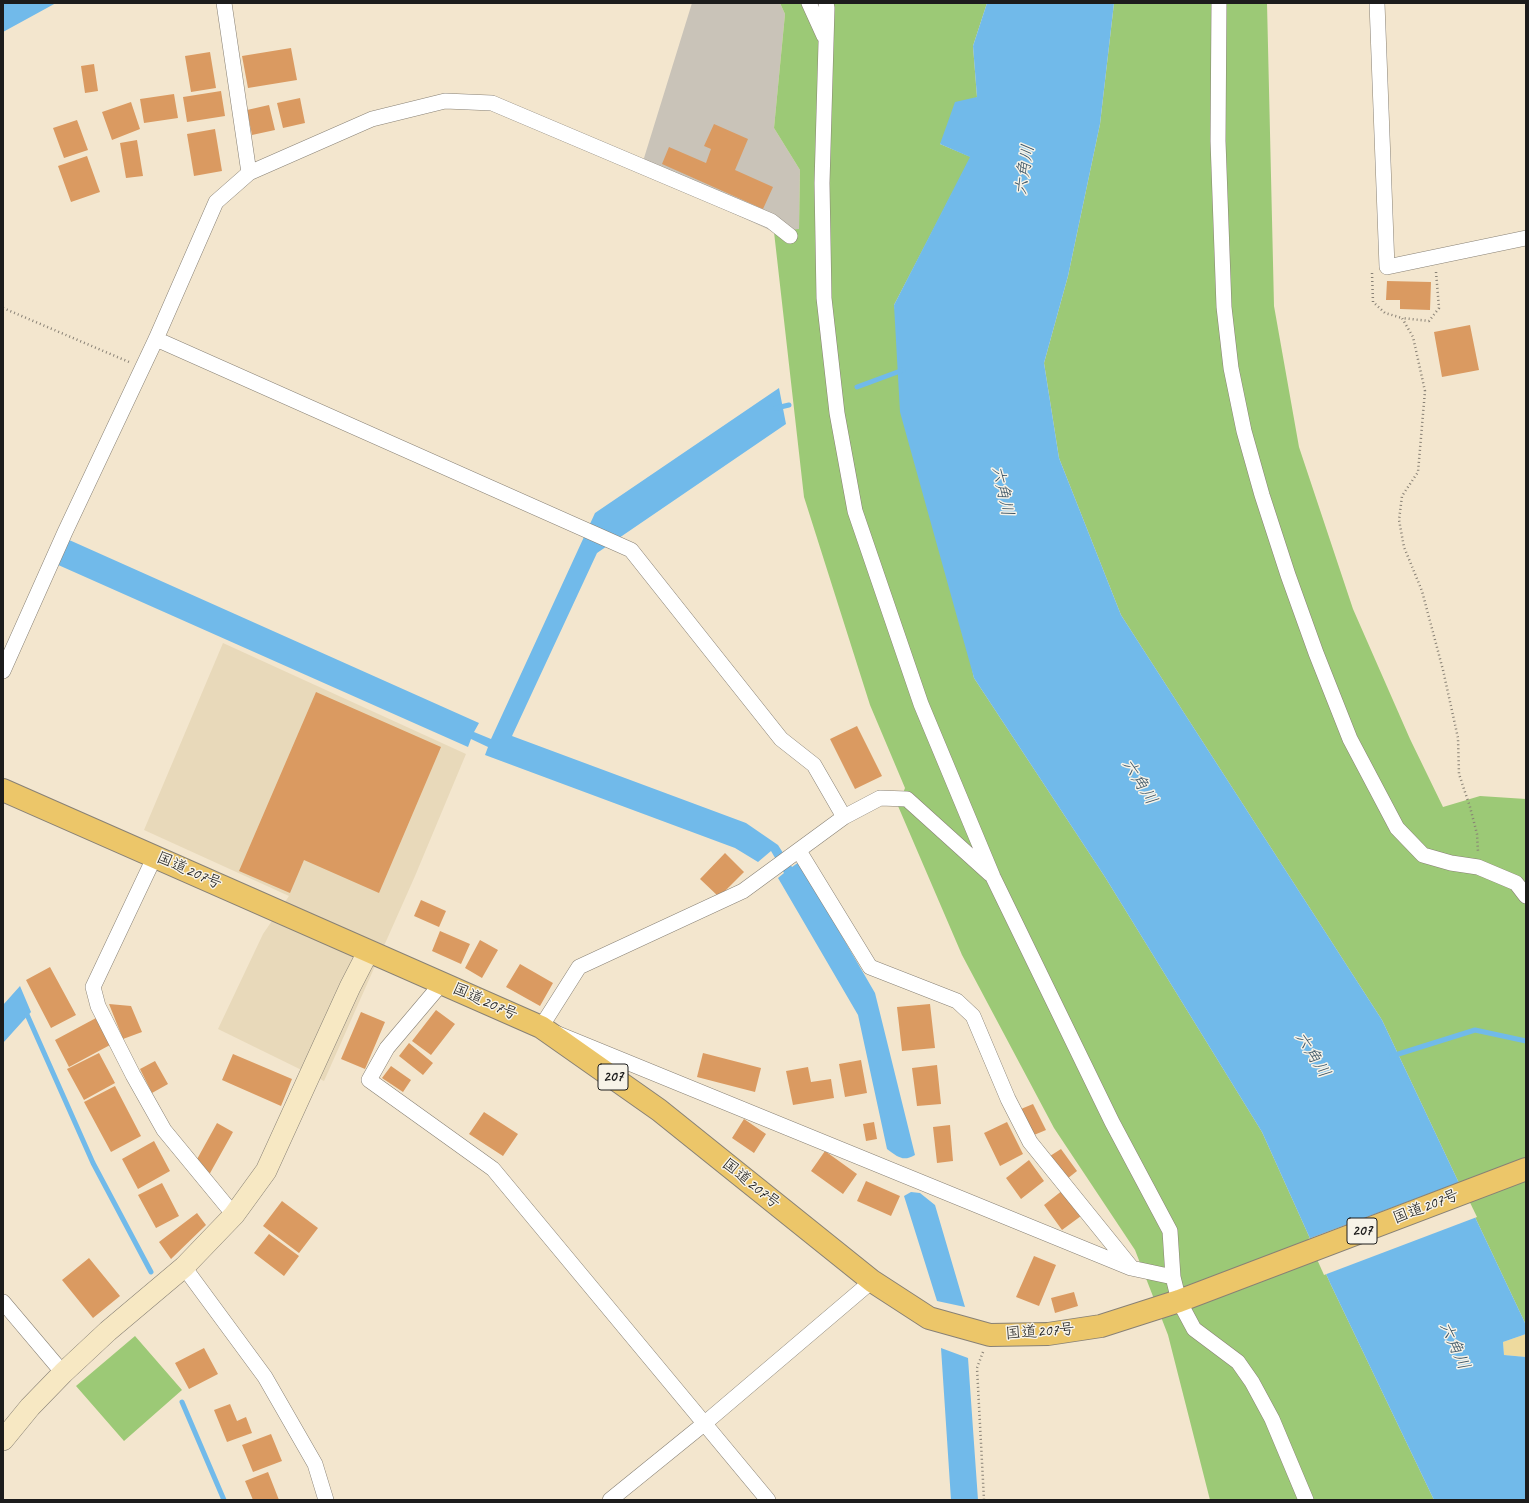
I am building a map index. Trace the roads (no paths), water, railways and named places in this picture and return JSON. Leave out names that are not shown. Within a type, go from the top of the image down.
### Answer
[{"type":"highway","name":"国道207号","points":[[3,790],[541,1027],[659,1110],[872,1281],[929,1318],[990,1335],[1048,1334],[1101,1326],[1199,1293],[1526,1169]]},
{"type":"street","points":[[224,3],[249,173]]},
{"type":"street","points":[[809,3],[827,43]]},
{"type":"street","points":[[826,3],[827,43],[822,183],[824,298],[837,413],[855,511],[921,704],[993,877],[1112,1122],[1170,1231],[1173,1278],[1179,1300],[1194,1329],[1238,1362],[1252,1382],[1272,1419],[1306,1500]]},
{"type":"street","points":[[1219,3],[1218,141],[1224,307],[1232,375],[1244,431],[1262,495],[1316,653],[1350,738],[1396,828],[1423,855],[1478,867],[1516,883],[1526,896]]},
{"type":"street","points":[[1377,3],[1388,267],[1526,238]]},
{"type":"street","points":[[3,671],[68,525],[156,339],[216,202],[249,173],[372,119],[445,101],[492,103],[771,220],[790,236]]},
{"type":"street","points":[[156,339],[631,550],[781,739],[814,765],[844,817]]},
{"type":"street","points":[[993,877],[907,799],[880,798],[844,817],[744,891],[579,967],[541,1027],[1131,1268],[1173,1278]]},
{"type":"street","points":[[155,856],[93,987],[98,1006],[115,1041],[164,1130],[234,1216]]},
{"type":"street","points":[[789,859],[870,967],[957,1000],[973,1016],[1008,1099],[1030,1142],[1131,1268]]},
{"type":"street","points":[[3,1440],[30,1407],[63,1373],[108,1331],[184,1267],[234,1216],[266,1171],[347,994],[368,952]]},
{"type":"street","points":[[442,983],[387,1048],[369,1080],[493,1169],[768,1500]]},
{"type":"street","points":[[184,1267],[265,1377],[315,1464],[326,1500]]},
{"type":"street","points":[[610,1500],[705,1423],[872,1281]]},
{"type":"street","points":[[3,1302],[63,1373]]},
{"type":"water","points":[[3,3],[56,3],[3,32]]},
{"type":"water","name":"六角川","points":[[987,3],[1114,3],[1100,124],[1068,276],[1044,363],[1059,458],[1121,615],[1382,1020],[1526,1325],[1526,1334],[1503,1342],[1504,1355],[1526,1357],[1526,1500],[1434,1500],[1331,1285],[1262,1132],[1105,877],[974,678],[900,412],[894,305],[970,157],[940,144],[955,102],[977,97],[973,46]]},
{"type":"water","points":[[779,388],[786,424],[597,553],[512,736],[746,823],[778,845],[792,867],[799,862],[875,993],[915,1155],[907,1158],[901,1158],[887,1149],[858,1015],[778,878],[784,873],[771,851],[758,862],[735,848],[485,755],[488,747],[471,739],[468,747],[56,564],[67,539],[479,723],[474,732],[491,739],[595,513]]},
{"type":"water","points":[[20,986],[31,1012],[3,1043],[3,1005]]},
{"type":"water","points":[[911,1192],[920,1193],[935,1205],[965,1307],[937,1301],[904,1196]]},
{"type":"water","points":[[941,1348],[968,1358],[978,1500],[951,1500]]},
{"type":"waterway","points":[[857,387],[903,370]]},
{"type":"waterway","points":[[776,408],[789,405]]},
{"type":"waterway","points":[[25,1010],[93,1163],[151,1272]]},
{"type":"waterway","points":[[1392,1056],[1475,1030],[1526,1041]]},
{"type":"waterway","points":[[182,1402],[224,1500]]}]
